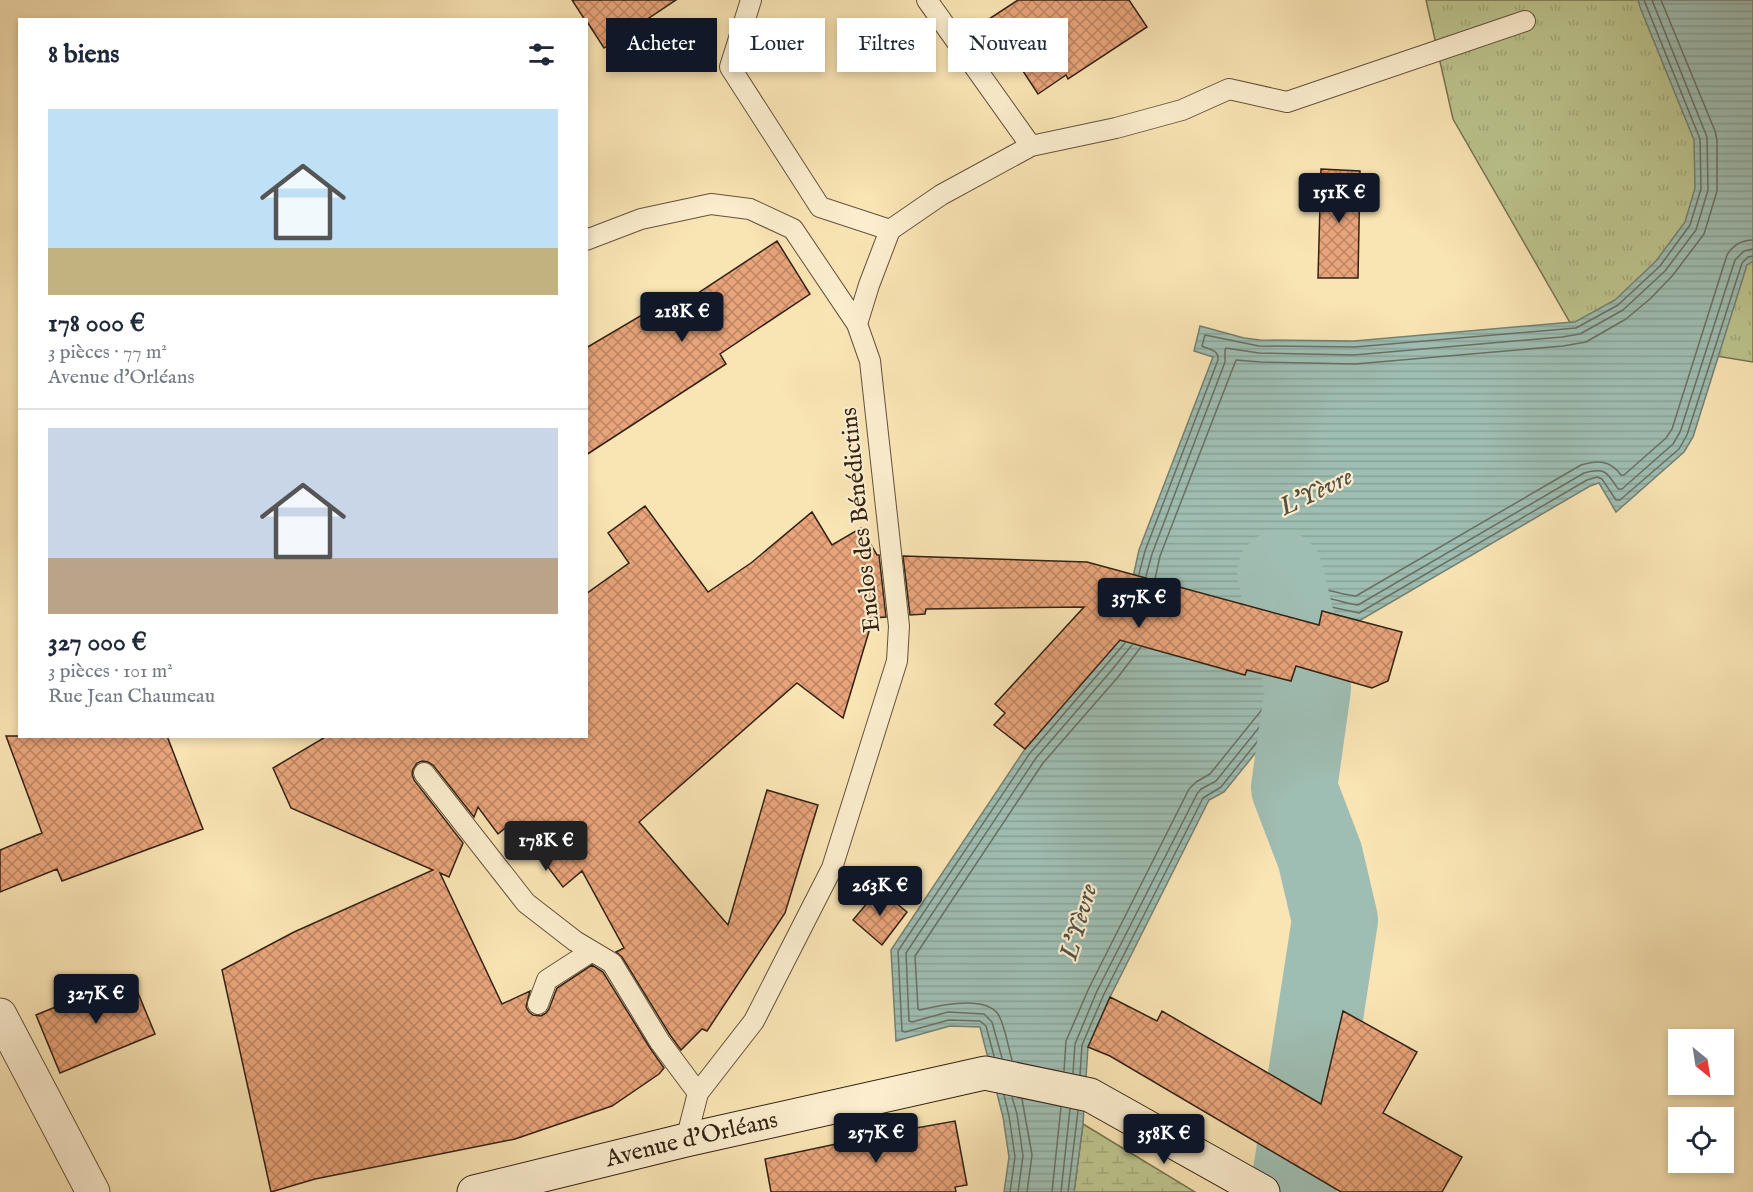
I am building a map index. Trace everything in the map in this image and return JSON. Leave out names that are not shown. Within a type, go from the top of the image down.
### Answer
[{"type":"main road","points":[[0,1015],[93,1192]]},
{"type":"main road","name":"Avenue d'Orléans","points":[[474,1192],[524,1186],[686,1140],[985,1073],[1090,1095],[1262,1192]]},
{"type":"lane","points":[[751,0],[730,67],[820,207],[890,230]]},
{"type":"lane","points":[[927,0],[1030,146]]},
{"type":"lane","points":[[857,324],[890,230],[941,195],[1030,146],[1116,128],[1182,110],[1229,89],[1287,102],[1525,21]]},
{"type":"lane","name":"Enclos des Bénédictins","points":[[588,239],[641,219],[711,204],[750,209],[793,229],[857,324],[870,361],[899,626],[897,661],[832,868],[754,1021],[698,1093],[686,1140]]},
{"type":"lane","points":[[424,773],[526,903],[575,941],[612,963],[660,1042],[698,1093]]},
{"type":"lane","points":[[538,1004],[547,981],[592,951]]},
{"type":"green space","points":[[1426,0],[1753,0],[1753,362],[1576,333],[1453,119]]},
{"type":"green space","points":[[1083,1124],[1195,1192],[1074,1192]]},
{"type":"water","name":"L'Yèvre","points":[[1638,0],[1753,0],[1753,261],[1747,265],[1693,437],[1684,452],[1616,512],[1599,483],[1590,486],[1359,621],[1322,611],[1308,670],[1308,688],[1224,792],[1209,800],[1110,997],[1088,1047],[1083,1124],[1074,1192],[1004,1192],[1009,1157],[1003,1117],[980,1027],[950,1026],[896,1041],[891,950],[1025,749],[1119,640],[1139,550],[1213,357],[1194,351],[1200,326],[1260,340],[1354,341],[1575,322],[1615,300],[1656,261],[1685,222],[1695,188],[1694,140]]},
{"type":"building","points":[[572,0],[676,0],[649,18],[606,18],[606,47],[604,48],[588,23],[588,18],[584,18]]},
{"type":"building","points":[[1018,0],[1129,0],[1147,27],[1068,79],[1066,75],[1038,94],[1024,72],[1068,72],[1068,18],[991,18]]},
{"type":"building","points":[[1321,169],[1360,171],[1358,278],[1318,278]]},
{"type":"building","points":[[777,241],[810,294],[720,354],[726,364],[588,454],[588,347],[669,299],[674,309]]},
{"type":"building","points":[[645,506],[708,592],[751,563],[812,512],[832,545],[861,528],[879,555],[886,617],[873,618],[843,718],[797,683],[639,822],[728,925],[767,790],[818,805],[785,913],[707,1031],[702,1029],[681,1050],[622,957],[616,952],[624,948],[582,871],[563,887],[545,863],[509,825],[498,834],[478,807],[474,817],[433,765],[422,761],[417,763],[412,774],[414,780],[463,843],[449,877],[440,873],[502,1004],[530,991],[526,1007],[533,1015],[541,1016],[549,1009],[557,988],[592,965],[603,972],[664,1068],[659,1074],[612,1106],[515,1139],[315,1179],[271,1192],[222,970],[294,932],[433,870],[291,808],[273,768],[324,738],[588,738],[588,593],[629,563],[608,533]]},
{"type":"building","points":[[903,556],[1087,562],[1319,625],[1322,611],[1402,632],[1388,681],[1372,688],[1296,666],[1291,681],[1247,670],[1245,675],[1120,640],[1025,749],[994,725],[1005,713],[995,704],[1084,607],[926,609],[925,614],[910,615]]},
{"type":"building","points":[[6,736],[18,736],[18,738],[168,738],[203,829],[62,881],[57,869],[0,892],[0,850],[42,833]]},
{"type":"building","points":[[879,889],[907,912],[882,945],[853,920]]},
{"type":"building","points":[[131,976],[155,1034],[60,1073],[36,1015]]},
{"type":"building","points":[[1110,997],[1157,1021],[1162,1011],[1321,1104],[1343,1011],[1417,1052],[1383,1113],[1462,1157],[1442,1192],[1341,1192],[1110,1056],[1088,1047]]},
{"type":"building","points":[[955,1121],[967,1185],[955,1187],[956,1192],[771,1192],[765,1159]]},
{"type":"waterway","points":[[1280,573],[1308,688],[1294,788],[1320,856],[1335,920],[1293,1192]]}]
